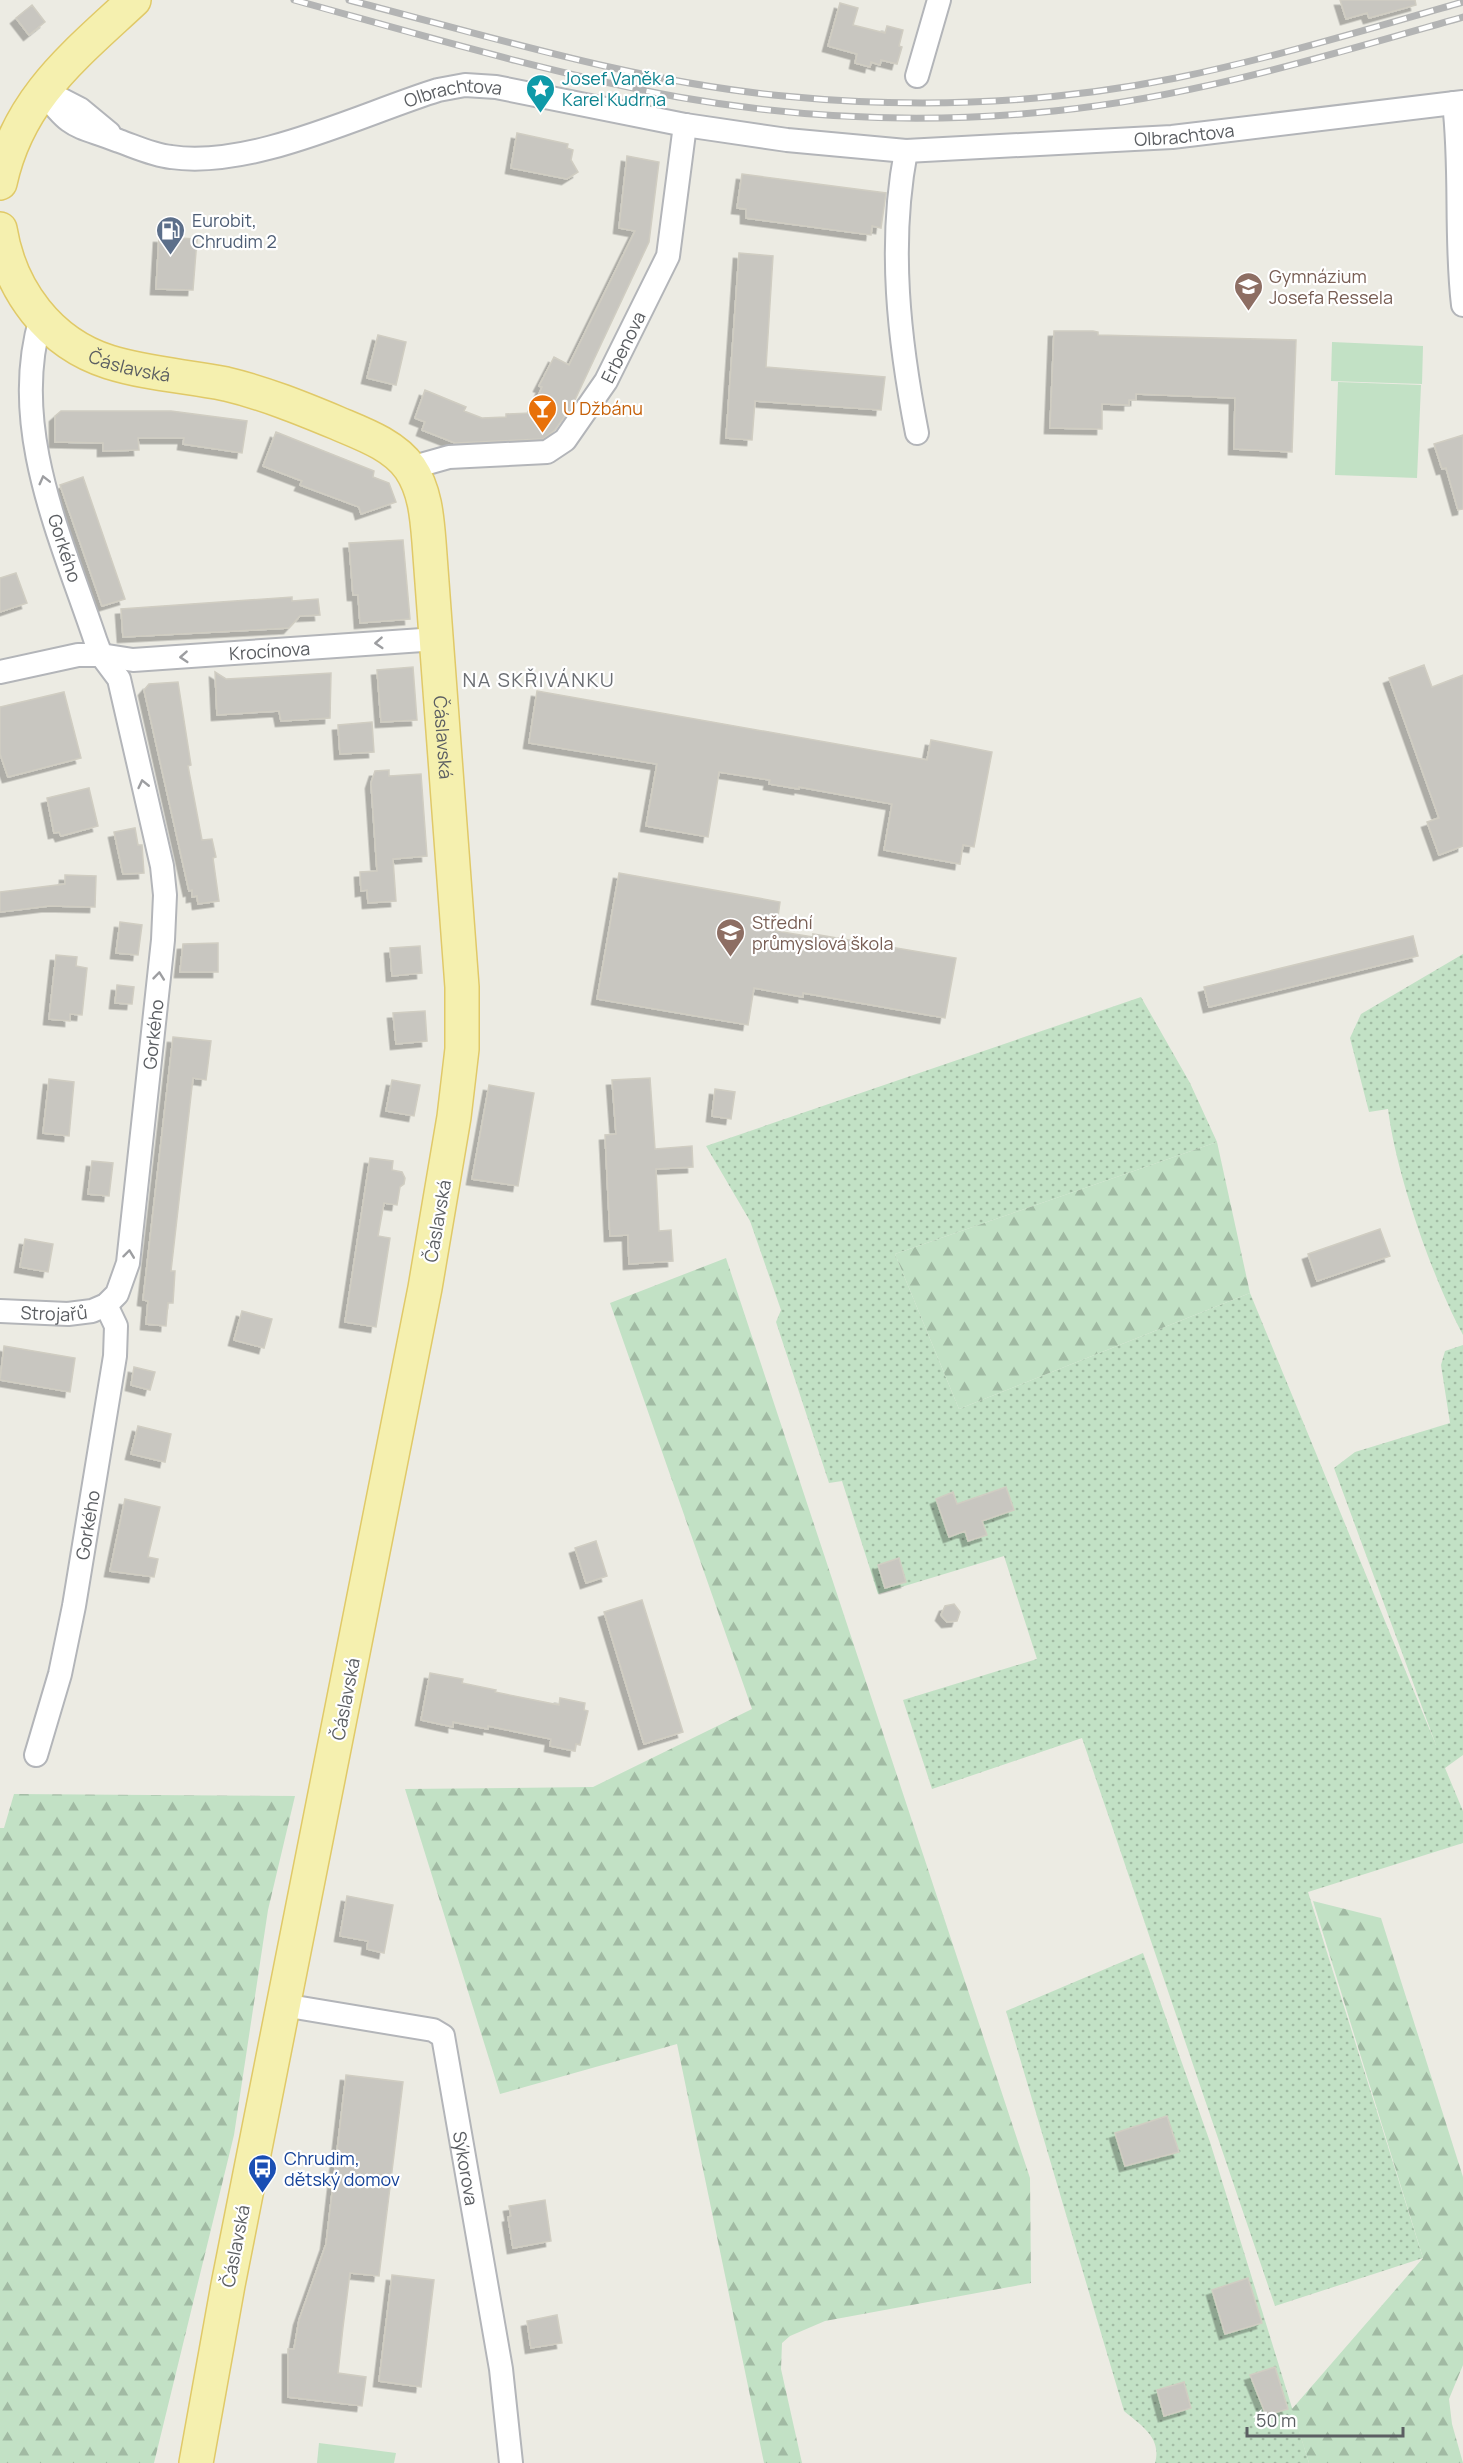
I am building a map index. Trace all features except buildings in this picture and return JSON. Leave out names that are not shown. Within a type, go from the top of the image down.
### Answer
[{"type":"main road","points":[[3,163],[19,126],[42,90],[134,0]]},
{"type":"main road","name":"Čáslavská","points":[[0,229],[14,278],[42,318],[64,339],[101,359],[229,385],[304,409],[377,441],[394,452],[410,468],[422,494],[427,520],[462,987],[459,1076],[425,1288],[228,2285],[196,2463]]},
{"type":"street","points":[[916,76],[939,0]]},
{"type":"street","name":"Olbrachtova","points":[[42,90],[80,109],[117,140],[171,158],[227,156],[321,132],[426,94],[465,85],[512,90],[686,125],[787,140],[906,151],[1172,137],[1459,103]]},
{"type":"street","points":[[1459,103],[1458,243],[1463,305]]},
{"type":"street","name":"Erbenova","points":[[410,468],[449,457],[540,453],[555,448],[565,440],[606,381],[668,256],[686,125]]},
{"type":"street","points":[[906,151],[899,216],[897,305],[905,374],[917,433]]},
{"type":"street","name":"Gorkého","points":[[36,1755],[60,1674],[72,1617],[115,1356],[116,1326],[106,1305],[122,1284],[128,1263],[163,940],[165,895],[162,866],[119,679],[101,655],[46,489],[36,449],[31,394],[33,357],[42,318]]},
{"type":"street","name":"Krocínova","points":[[0,672],[67,656],[101,655],[133,660],[437,639]]},
{"type":"street","name":"Strojařů","points":[[0,1311],[68,1314],[92,1311],[106,1305]]},
{"type":"street","name":"Sýkorova","points":[[283,2005],[433,2030],[443,2036],[501,2368],[511,2463]]},
{"type":"green space","points":[[1332,342],[1423,346],[1422,384],[1331,381]]},
{"type":"green space","points":[[1338,382],[1421,385],[1417,478],[1335,475]]},
{"type":"green space","points":[[1463,954],[1463,1335],[1439,1284],[1417,1225],[1399,1164],[1388,1109],[1369,1112],[1350,1038],[1361,1014]]},
{"type":"green space","points":[[1141,997],[1190,1083],[1217,1142],[895,1254],[959,1409],[1250,1293],[1436,1745],[1334,1468],[1355,1452],[1450,1423],[1441,1365],[1445,1351],[1463,1345],[1463,1755],[1445,1768],[1463,1811],[1463,1843],[1308,1892],[1423,2258],[1275,2306],[1082,1738],[932,1789],[903,1700],[1037,1659],[1004,1556],[878,1594],[842,1481],[829,1483],[776,1322],[781,1310],[750,1221],[706,1146]]},
{"type":"green space","points":[[1217,1142],[1250,1293],[959,1409],[895,1254]]},
{"type":"green space","points":[[726,1258],[1030,2178],[1031,2283],[825,2321],[790,2336],[782,2343],[781,2369],[802,2463],[764,2463],[677,2044],[500,2094],[405,1789],[593,1787],[752,1709],[610,1303]]},
{"type":"green space","points":[[14,1794],[295,1796],[268,1910],[234,2135],[154,2463],[0,2463],[0,1828],[4,1828]]},
{"type":"green space","points":[[1313,1901],[1381,1918],[1463,2177],[1463,2365],[1449,2399],[1452,2424],[1463,2463],[1309,2463],[1292,2409],[1423,2258]]},
{"type":"green space","points":[[1143,1953],[1210,2142],[1309,2463],[1155,2463],[1156,2446],[1149,2433],[1124,2411],[1006,2011]]},
{"type":"green space","points":[[319,2443],[396,2453],[394,2463],[317,2463]]},
{"type":"railway","points":[[294,0],[533,65],[678,97],[819,115],[913,118],[1054,111],[1158,96],[1261,73],[1463,17]]},
{"type":"railway","points":[[349,0],[565,57],[674,80],[784,96],[932,103],[981,102],[1079,94],[1176,78],[1356,33],[1463,2]]},
{"type":"place","name":"Josef Vaněk a Karel Kudrna","points":[[541,114]]},
{"type":"place","name":"Eurobit, Chrudim 2","points":[[171,256]]},
{"type":"place","name":"Gymnázium Josefa Ressela","points":[[1248,312]]},
{"type":"place","name":"U Džbánu","points":[[542,434]]},
{"type":"place","name":"Střední průmyslová škola","points":[[731,958]]},
{"type":"place","name":"Chrudim, dětský domov","points":[[263,2194]]},
{"type":"district","name":"NA SKŘIVÁNKU","points":[[539,679]]}]
